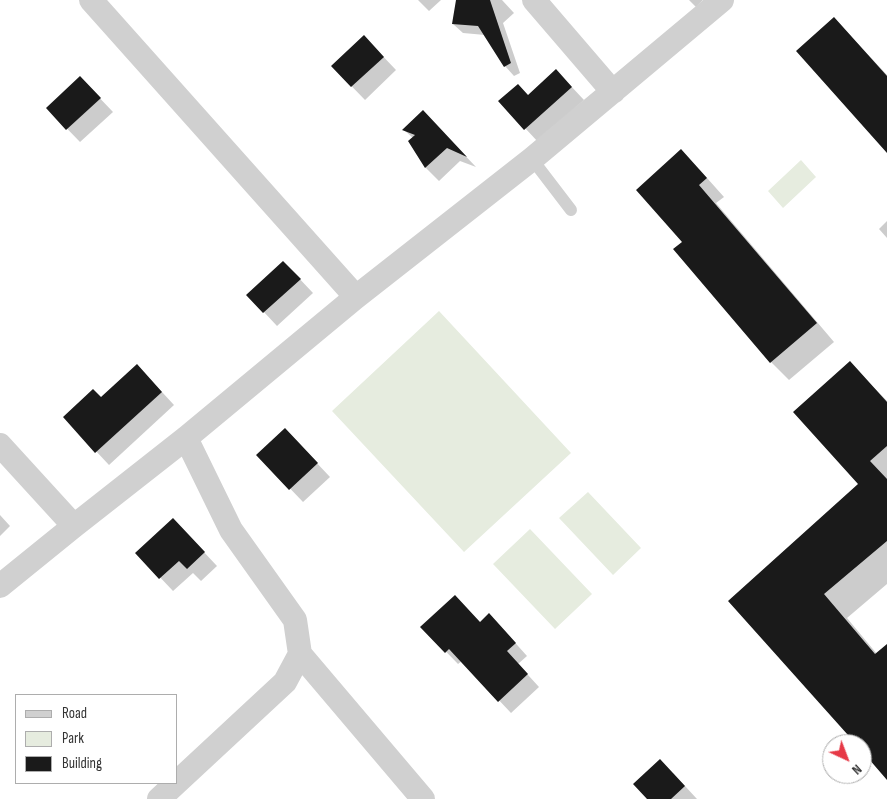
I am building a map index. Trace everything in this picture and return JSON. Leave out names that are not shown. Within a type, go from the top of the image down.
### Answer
[{"type":"street","points":[[91,0],[356,297]]},
{"type":"street","points":[[534,0],[613,92]]},
{"type":"street","points":[[0,586],[186,438],[356,297],[532,159],[722,0]]},
{"type":"street","points":[[186,438],[231,530],[295,620],[300,654],[423,799]]},
{"type":"street","points":[[0,445],[74,526]]},
{"type":"street","points":[[178,781],[285,682],[300,654]]},
{"type":"street","points":[[159,799],[175,784]]},
{"type":"lane","points":[[532,159],[571,210]]},
{"type":"green space","points":[[801,160],[816,177],[783,208],[768,191]]},
{"type":"green space","points":[[439,311],[571,453],[464,552],[332,411]]},
{"type":"green space","points":[[588,492],[641,548],[613,575],[559,518]]},
{"type":"green space","points":[[530,529],[592,594],[555,629],[493,564]]},
{"type":"building","points":[[456,0],[490,0],[511,63],[504,67],[478,26],[452,24]]},
{"type":"building","points":[[834,17],[887,76],[887,153],[796,51]]},
{"type":"building","points":[[364,35],[384,57],[351,87],[331,66]]},
{"type":"building","points":[[556,69],[572,87],[524,130],[498,101],[518,84],[528,95]]},
{"type":"building","points":[[80,76],[101,98],[66,130],[46,108]]},
{"type":"building","points":[[423,110],[467,157],[447,148],[425,168],[408,141],[415,135],[402,130]]},
{"type":"building","points":[[681,149],[707,178],[699,185],[817,323],[770,363],[673,249],[682,242],[636,190]]},
{"type":"building","points":[[283,261],[301,279],[263,313],[246,295]]},
{"type":"building","points":[[850,361],[887,402],[887,446],[870,461],[887,479],[887,541],[824,594],[875,654],[887,644],[887,780],[872,763],[872,734],[847,734],[728,601],[858,484],[793,412]]},
{"type":"building","points":[[137,364],[162,392],[95,453],[63,417],[93,389],[101,397]]},
{"type":"building","points":[[285,428],[318,463],[289,490],[256,455]]},
{"type":"building","points":[[173,518],[205,552],[187,569],[179,561],[159,579],[135,553]]},
{"type":"building","points":[[455,595],[480,622],[489,613],[516,643],[507,651],[528,674],[498,702],[449,649],[445,653],[420,627]]},
{"type":"building","points":[[660,759],[685,786],[671,799],[647,799],[633,784]]}]
